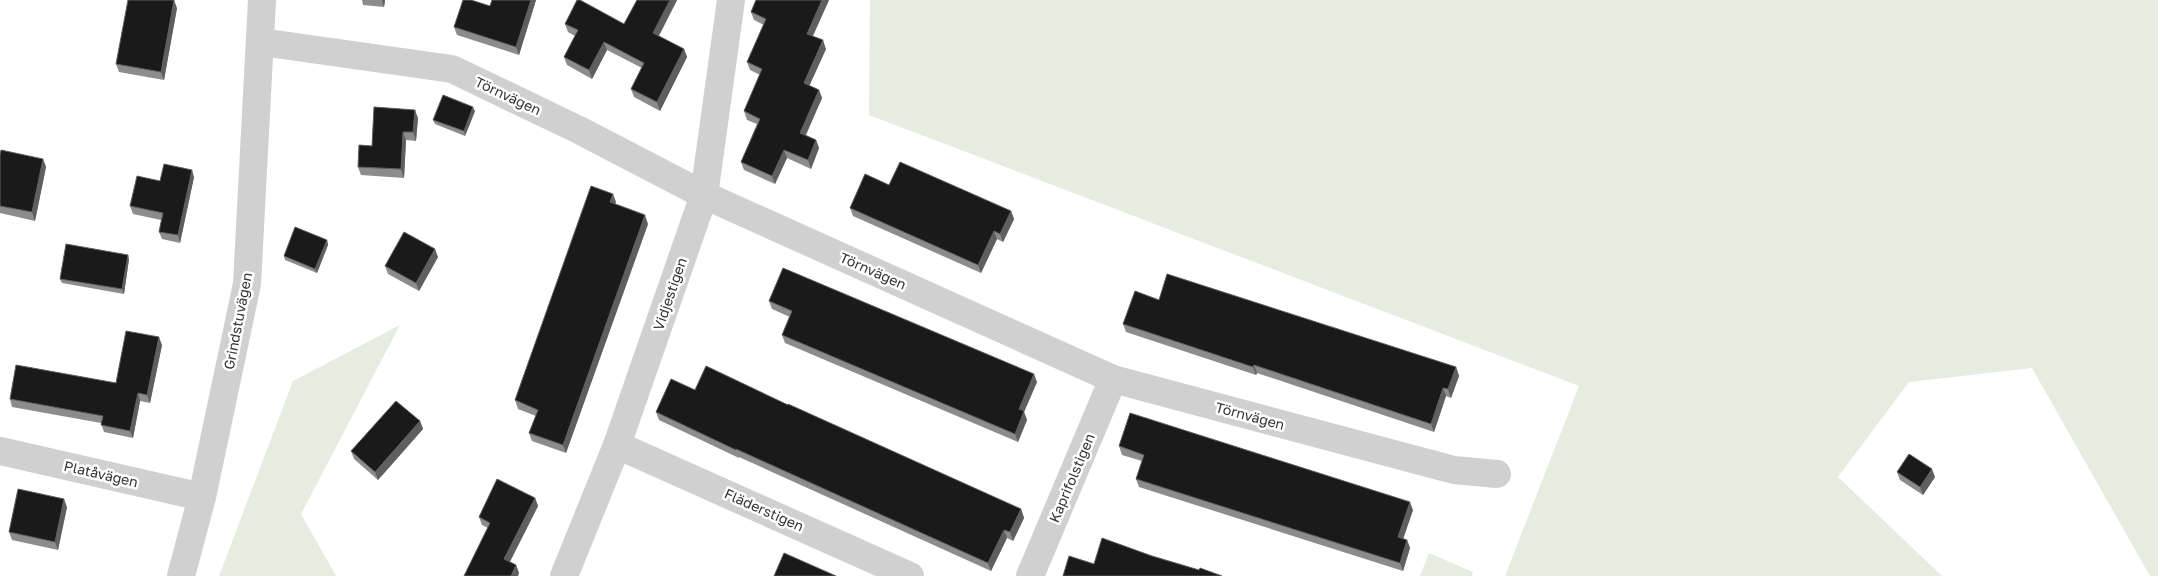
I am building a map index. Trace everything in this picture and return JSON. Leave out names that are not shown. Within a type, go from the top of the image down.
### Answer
[{"type":"street","name":"Grindstuvägen","points":[[181,576],[202,497],[248,284],[262,0]]},
{"type":"street","name":"Vidjestigen","points":[[564,576],[617,445],[704,195],[731,0]]},
{"type":"street","name":"Törnvägen","points":[[261,42],[452,69],[579,130],[704,195],[1113,379],[1454,470],[1497,474]]},
{"type":"street","name":"Kaprifolstigen","points":[[1030,576],[1113,379]]},
{"type":"street","name":"Fläderstigen","points":[[617,445],[910,576]]},
{"type":"street","name":"Platåvägen","points":[[0,451],[202,497]]},
{"type":"shaded area","points":[[870,0],[2158,0],[2158,576],[2150,576],[2032,368],[1909,382],[1838,477],[1942,576],[1505,576],[1579,386],[869,115]]},
{"type":"shaded area","points":[[400,325],[301,514],[336,576],[219,576],[293,381]]},
{"type":"shaded area","points":[[1429,553],[1473,572],[1472,576],[1420,576]]},
{"type":"building","points":[[128,0],[174,0],[161,72],[116,64]]},
{"type":"building","points":[[463,0],[471,0],[490,6],[492,0],[531,0],[516,47],[454,27]]},
{"type":"building","points":[[577,0],[624,24],[637,0],[670,0],[653,33],[684,49],[657,102],[631,89],[644,63],[604,42],[589,70],[564,57],[578,30],[565,24]]},
{"type":"building","points":[[756,0],[822,0],[807,34],[823,40],[804,83],[819,90],[800,133],[816,140],[808,160],[784,150],[772,176],[741,162],[760,119],[744,111],[762,69],[747,62],[766,19],[751,12]]},
{"type":"building","points":[[443,95],[473,107],[464,131],[433,120]]},
{"type":"building","points":[[374,107],[415,110],[413,132],[403,132],[401,169],[358,167],[359,145],[372,146]]},
{"type":"building","points":[[1,150],[43,159],[32,212],[0,206]]},
{"type":"building","points":[[900,162],[1011,211],[1000,234],[994,231],[978,265],[850,208],[865,174],[889,185]]},
{"type":"building","points":[[164,164],[192,170],[178,235],[159,232],[163,213],[130,206],[137,176],[160,181]]},
{"type":"building","points":[[591,186],[613,194],[610,202],[645,215],[563,445],[529,433],[538,410],[515,400]]},
{"type":"building","points":[[295,227],[327,240],[315,269],[284,256]]},
{"type":"building","points":[[404,232],[435,249],[416,283],[385,266]]},
{"type":"building","points":[[66,244],[128,255],[122,289],[60,279]]},
{"type":"building","points":[[783,268],[1034,374],[1019,409],[1024,411],[1015,434],[782,335],[792,311],[769,301]]},
{"type":"building","points":[[1167,274],[1456,367],[1448,389],[1443,388],[1431,424],[1123,324],[1135,291],[1159,300]]},
{"type":"building","points":[[126,331],[159,337],[147,395],[138,393],[130,431],[101,425],[103,416],[10,399],[16,365],[116,383]]},
{"type":"building","points":[[706,366],[788,405],[1021,509],[1010,532],[1004,530],[988,563],[656,412],[671,379],[695,390]]},
{"type":"building","points":[[396,401],[420,421],[375,472],[351,451]]},
{"type":"building","points":[[1130,413],[1410,502],[1398,537],[1407,540],[1400,563],[1136,479],[1144,455],[1119,446]]},
{"type":"building","points":[[1909,454],[1932,469],[1920,487],[1897,472]]},
{"type":"building","points":[[497,479],[535,498],[504,559],[516,565],[511,576],[464,576],[490,523],[479,517]]},
{"type":"building","points":[[18,489],[64,499],[55,542],[9,532]]},
{"type":"building","points":[[1102,538],[1152,556],[1199,570],[1200,568],[1222,576],[1063,576],[1069,556],[1094,564]]},
{"type":"building","points":[[784,553],[836,576],[774,576]]}]
